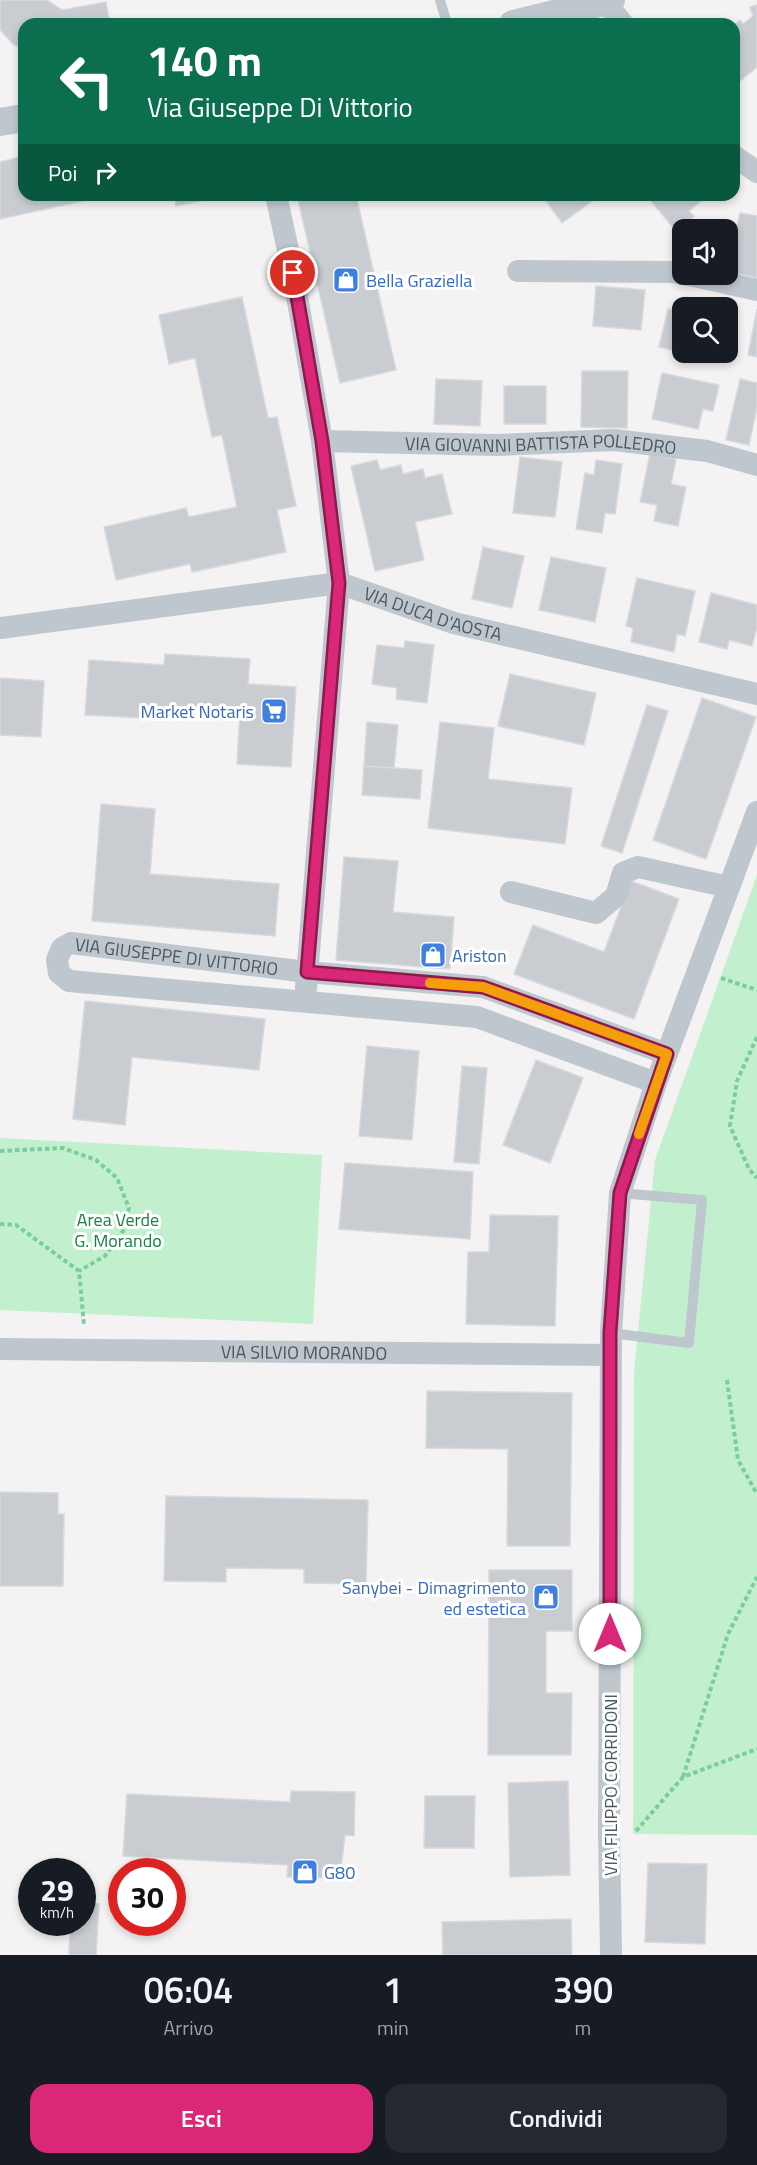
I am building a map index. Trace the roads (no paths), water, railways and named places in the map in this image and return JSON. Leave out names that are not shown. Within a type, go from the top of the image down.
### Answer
[{"type":"street","points":[[538,18],[608,1],[619,18]]},
{"type":"street","points":[[0,122],[18,119]]},
{"type":"street","points":[[740,160],[757,172]]},
{"type":"street","points":[[277,201],[293,273],[322,441],[339,583],[305,1002]]},
{"type":"street","points":[[518,271],[672,272]]},
{"type":"street","points":[[734,285],[757,290]]},
{"type":"street","name":"VIA GIOVANNI BATTISTA POLLEDRO","points":[[322,441],[497,445],[615,440],[707,451],[757,465]]},
{"type":"street","name":"VIA DUCA D'AOSTA","points":[[0,628],[339,583],[454,623],[757,694]]},
{"type":"street","name":"VIA FILIPPO CORRIDONI","points":[[611,1955],[609,1833],[610,1344],[620,1193],[656,1083],[757,812]]},
{"type":"street","points":[[511,892],[596,913],[616,896],[623,873],[638,867],[729,887]]},
{"type":"street","name":"VIA GIUSEPPE DI VITTORIO","points":[[656,1083],[477,1017],[69,981],[59,973],[57,960],[62,948],[71,943],[307,972],[483,987],[667,1054]]},
{"type":"street","name":"VIA SILVIO MORANDO","points":[[0,1349],[610,1344]]},
{"type":"lane","points":[[440,0],[445,18]]},
{"type":"lane","points":[[610,1344],[689,1342],[702,1200],[620,1193]]},
{"type":"place","name":"Bella Graziella","points":[[346,280]]},
{"type":"place","name":"Market Notaris","points":[[274,711]]},
{"type":"place","name":"Ariston","points":[[433,955]]},
{"type":"place","name":"Sanybei - Dimagrimento ed estetica","points":[[546,1597]]},
{"type":"place","name":"G80","points":[[305,1872]]},
{"type":"park label","name":"Area Verde G. Morando","points":[[118,1229]]}]
